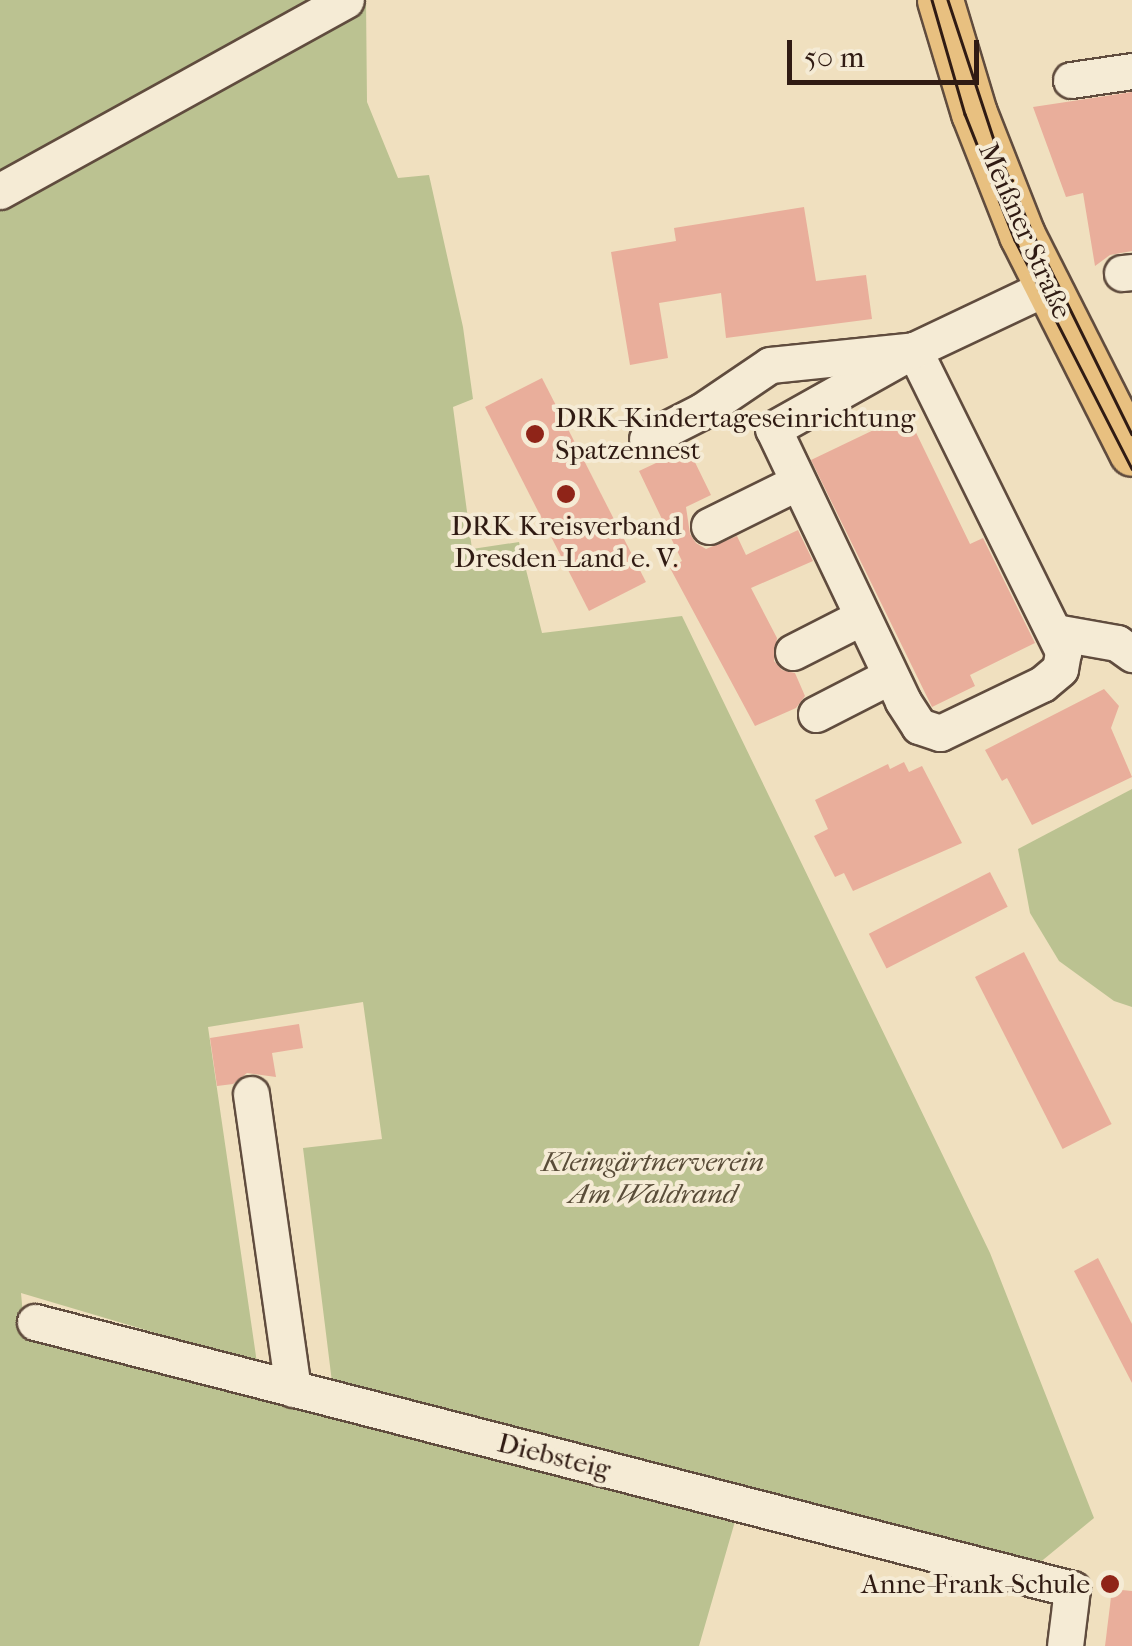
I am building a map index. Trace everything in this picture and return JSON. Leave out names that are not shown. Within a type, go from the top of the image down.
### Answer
[{"type":"main road","name":"Meißner Straße","points":[[940,0],[989,155],[1047,287],[1132,453]]},
{"type":"street","points":[[0,191],[346,0]]},
{"type":"street","points":[[1071,80],[1132,71]]},
{"type":"street","points":[[914,350],[1055,632],[1063,661],[1054,675],[947,732],[919,726],[890,676],[773,429],[914,350],[1047,287]]},
{"type":"street","points":[[647,440],[702,411],[770,366],[914,350]]},
{"type":"street","points":[[709,526],[798,482]]},
{"type":"street","points":[[793,652],[862,616]]},
{"type":"street","points":[[1055,632],[1117,643],[1132,654]]},
{"type":"street","points":[[816,714],[890,676]]},
{"type":"street","points":[[251,1094],[292,1389]]},
{"type":"street","name":"Diebsteig","points":[[36,1322],[1072,1589],[1065,1646]]},
{"type":"green space","name":"Kleingärtnerverein Am Waldrand","points":[[0,0],[366,0],[367,102],[398,178],[429,175],[463,327],[473,399],[453,407],[472,549],[519,542],[542,633],[682,616],[990,1253],[1094,1518],[1038,1564],[332,1382],[303,1148],[382,1139],[363,1002],[208,1027],[257,1363],[21,1293],[24,1326],[738,1511],[699,1646],[0,1646]]},
{"type":"green space","points":[[1132,789],[1132,1007],[1114,1001],[1059,961],[1030,913],[1018,849]]},
{"type":"building","points":[[1132,92],[1132,251],[1110,255],[1095,266],[1083,193],[1066,197],[1033,107]]},
{"type":"building","points":[[804,207],[816,281],[866,275],[872,319],[726,338],[721,293],[659,303],[668,358],[630,365],[611,252],[676,241],[674,228]]},
{"type":"building","name":"DRK Kreisverband Dresden-Land e. V.","points":[[542,378],[646,582],[589,611],[485,407]]},
{"type":"building","points":[[907,414],[970,544],[983,538],[1035,643],[970,675],[975,686],[932,707],[811,460]]},
{"type":"building","points":[[688,448],[711,495],[686,507],[690,534],[696,543],[706,549],[737,536],[746,555],[798,530],[813,561],[751,588],[777,638],[774,661],[782,670],[795,673],[805,696],[796,708],[755,726],[670,568],[682,561],[639,471]]},
{"type":"building","points":[[1104,689],[1119,706],[1111,728],[1132,777],[1032,825],[1007,778],[1002,781],[985,750]]},
{"type":"building","points":[[904,762],[909,772],[922,766],[962,843],[853,891],[844,873],[835,877],[814,836],[828,829],[815,800],[888,764],[890,769]]},
{"type":"building","points":[[990,872],[1008,907],[887,968],[869,934]]},
{"type":"building","points":[[1024,952],[1112,1124],[1063,1149],[975,977]]},
{"type":"building","points":[[299,1024],[303,1048],[272,1053],[276,1077],[247,1073],[233,1084],[217,1086],[210,1038]]},
{"type":"building","points":[[1098,1258],[1132,1324],[1132,1383],[1074,1271]]},
{"type":"building","points":[[1112,1589],[1132,1591],[1132,1646],[1105,1646]]},
{"type":"tram line","points":[[932,0],[965,114],[1015,240],[1132,469]]},
{"type":"tram line","points":[[948,0],[998,152],[1033,234],[1132,434]]},
{"type":"place","name":"DRK-Kindertageseinrichtung Spatzennest","points":[[535,434]]},
{"type":"place","name":"DRK Kreisverband Dresden-Land e. V.","points":[[566,494]]},
{"type":"place","name":"Anne-Frank-Schule","points":[[1110,1584]]}]
